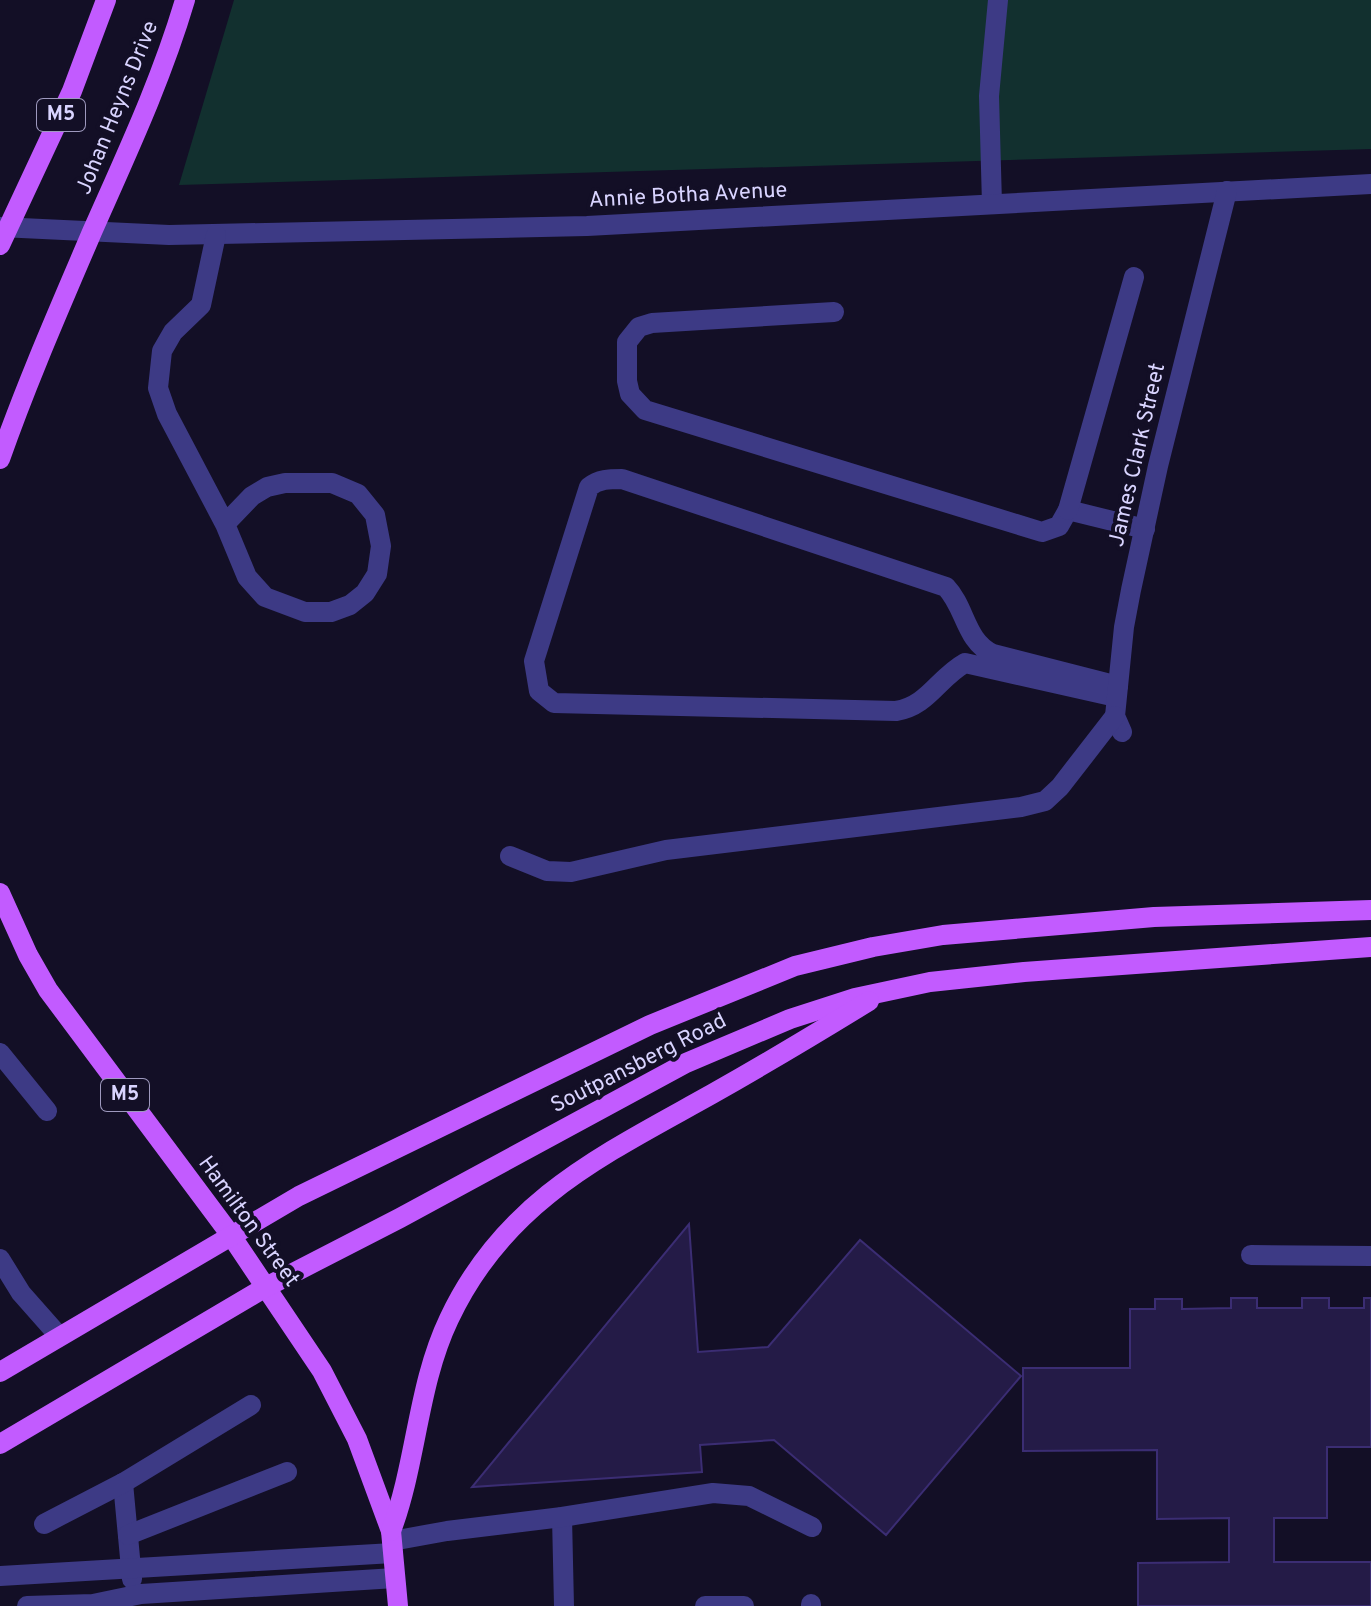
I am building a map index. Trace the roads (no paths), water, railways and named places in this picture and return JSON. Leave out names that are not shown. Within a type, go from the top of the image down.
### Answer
[{"type":"main road","name":"M5","points":[[3,233],[72,91],[106,0]]},
{"type":"main road","name":"Johan Heyns Drive","points":[[92,233],[152,99],[185,0]]},
{"type":"main road","points":[[0,459],[92,233]]},
{"type":"main road","name":"Hamilton Street","points":[[0,893],[28,955],[48,990],[230,1234],[307,1347],[345,1415],[392,1541],[398,1606]]},
{"type":"main road","name":"Soutpansberg Road","points":[[0,1372],[174,1271],[230,1234],[350,1170],[650,1025],[760,979],[825,958],[943,935],[1154,917],[1371,910]]},
{"type":"main road","name":"Soutpansberg Road","points":[[0,1444],[266,1287],[686,1063],[815,1010],[890,989],[1009,974],[1371,947]]},
{"type":"main road","points":[[392,1541],[429,1373],[447,1322],[472,1279],[514,1224],[585,1165],[765,1064],[890,989]]},
{"type":"street","points":[[992,204],[989,96],[998,0]]},
{"type":"street","name":"Annie Botha Avenue","points":[[3,233],[216,235],[587,226],[1371,184]]},
{"type":"street","name":"James Clark Street","points":[[1118,708],[1124,627],[1227,191]]},
{"type":"street","points":[[216,235],[201,305],[173,332],[162,351],[158,388],[177,435],[225,524],[247,577],[265,597],[305,612],[331,612],[350,605],[365,593],[377,574],[381,546],[375,515],[358,494],[332,483],[285,483],[267,487],[252,496],[225,524]]},
{"type":"street","points":[[834,312],[652,323],[639,327],[627,342],[630,394],[645,410],[1042,532],[1059,526],[1068,510],[1134,277]]},
{"type":"street","points":[[622,479],[946,587],[954,595],[973,640],[981,648],[1118,708],[965,663],[918,705],[896,711],[554,703],[539,691],[534,661],[589,487],[596,482],[622,479]]},
{"type":"street","points":[[1068,510],[1145,529]]},
{"type":"street","points":[[510,856],[547,871],[571,872],[666,850],[1021,807],[1045,801],[1060,787],[1118,708]]},
{"type":"street","points":[[0,1053],[47,1111]]},
{"type":"street","points":[[1251,1255],[1371,1256]]},
{"type":"street","points":[[0,1259],[21,1293],[59,1336]]},
{"type":"street","points":[[44,1524],[123,1483],[251,1405]]},
{"type":"street","points":[[128,1535],[287,1472]]},
{"type":"street","points":[[123,1483],[132,1568],[131,1595]]},
{"type":"street","points":[[0,1576],[132,1568],[392,1541],[713,1493],[749,1496],[812,1527]]},
{"type":"street","points":[[562,1517],[564,1606]]},
{"type":"street","points":[[27,1606],[93,1605],[131,1595],[395,1578]]},
{"type":"street","points":[[705,1606],[744,1606]]}]
